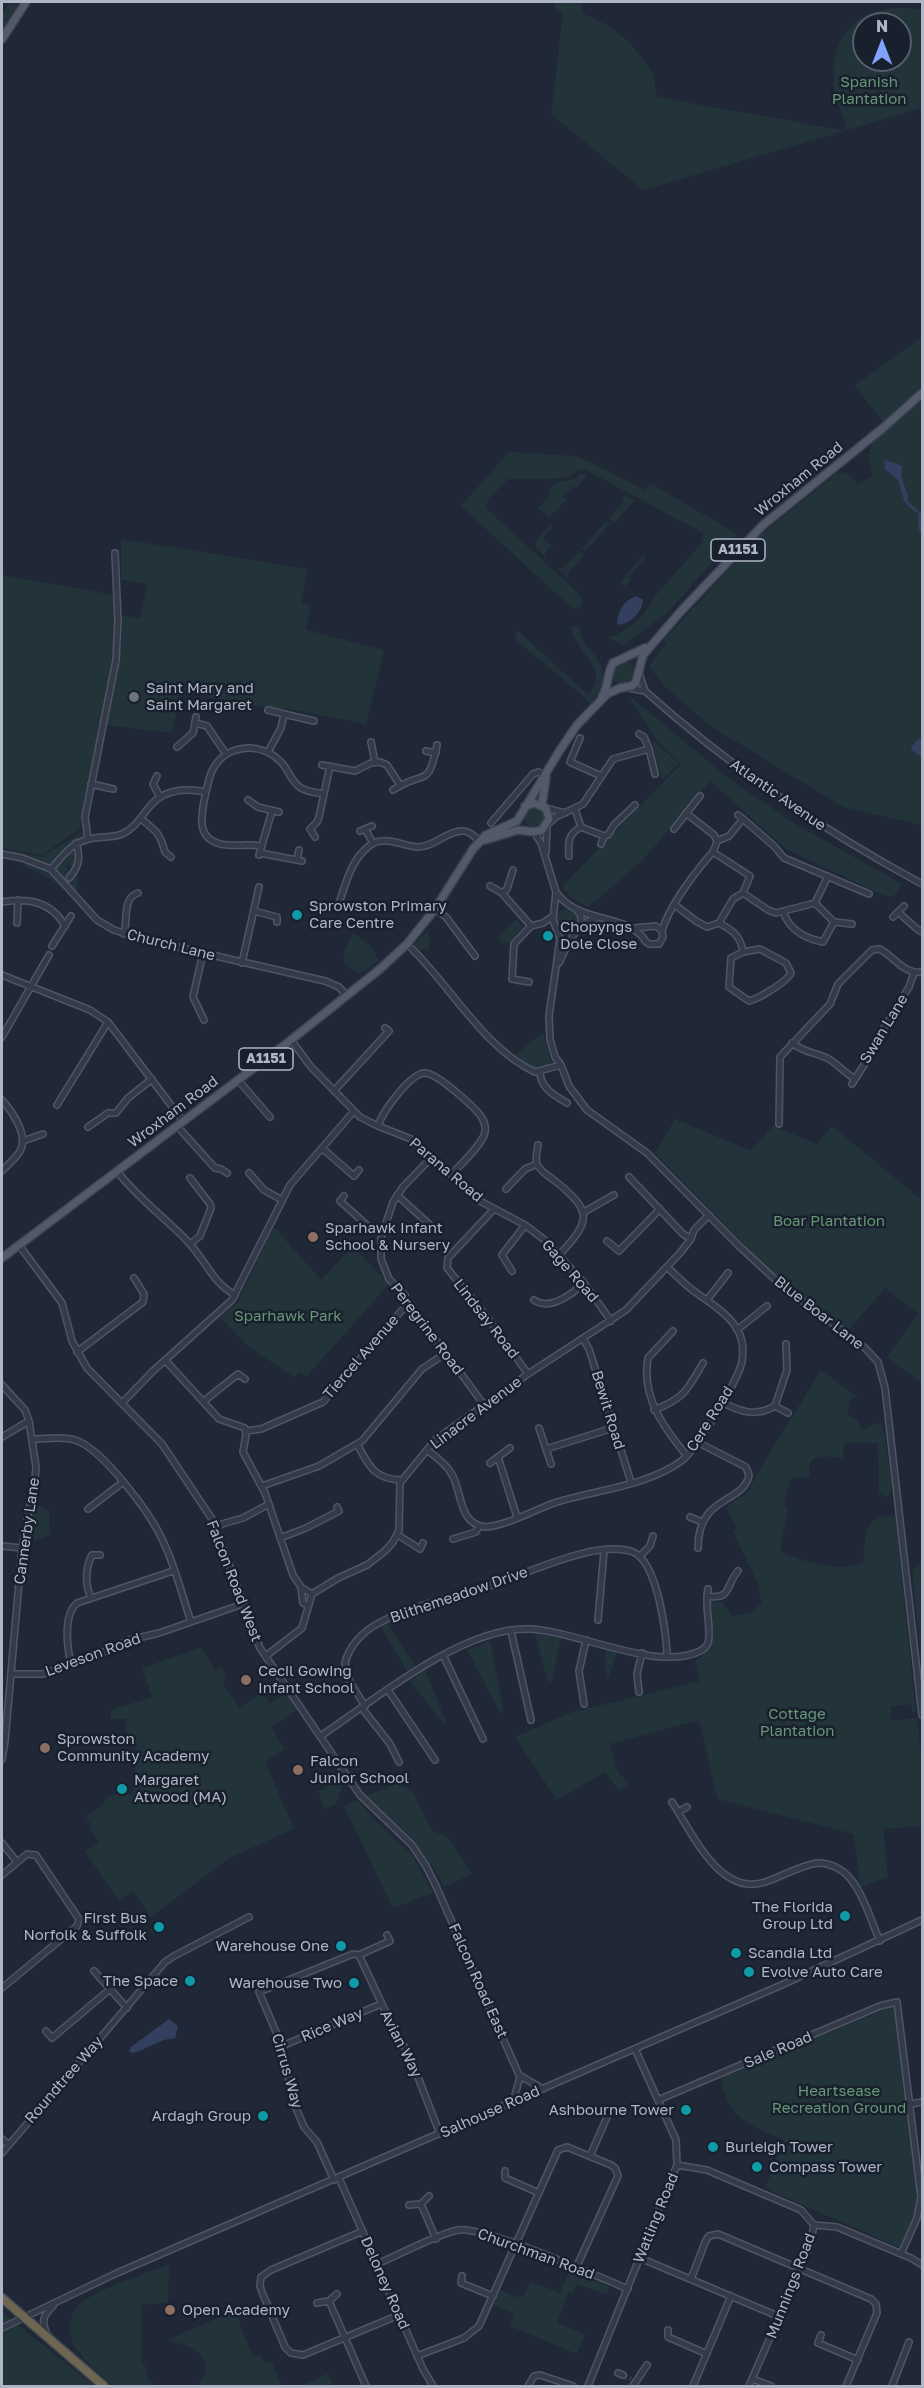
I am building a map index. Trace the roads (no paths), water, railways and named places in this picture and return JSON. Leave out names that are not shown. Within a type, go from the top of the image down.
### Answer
[{"type":"highway","points":[[2,2298],[104,2386]]},
{"type":"main road","points":[[2,39],[27,2]]},
{"type":"main road","name":"Wroxham Road","points":[[2,1258],[291,1040],[380,969],[407,944],[435,909],[463,863],[486,835],[517,821],[571,733],[601,699],[610,678],[609,671],[613,663],[650,645],[763,525],[884,428],[922,393]]},
{"type":"main road","name":"Wroxham Road","points":[[601,699],[636,682],[650,645]]},
{"type":"main road","points":[[624,658],[634,662],[639,670]]},
{"type":"main road","points":[[610,678],[615,685],[624,688]]},
{"type":"main road","name":"Wroxham Road","points":[[546,775],[544,806],[549,814],[547,825]]},
{"type":"main road","name":"Wroxham Road","points":[[522,811],[534,803],[544,806]]},
{"type":"main road","points":[[522,811],[522,825],[526,830]]},
{"type":"main road","points":[[480,842],[506,832],[526,830],[534,832],[547,825]]},
{"type":"street","points":[[88,839],[85,817],[116,660],[118,620],[115,553]]},
{"type":"street","points":[[624,688],[645,691],[639,670]]},
{"type":"street","name":"Atlantic Avenue","points":[[645,691],[693,733],[767,790],[820,826],[922,884]]},
{"type":"street","points":[[268,710],[314,721]]},
{"type":"street","points":[[268,752],[281,728],[284,714]]},
{"type":"street","points":[[177,747],[193,732],[196,720],[207,726],[226,754]]},
{"type":"street","points":[[639,734],[644,737],[649,749],[654,774]]},
{"type":"street","points":[[566,768],[580,738]]},
{"type":"street","points":[[371,742],[375,762]]},
{"type":"street","points":[[393,790],[411,779],[422,778],[430,773],[437,745]]},
{"type":"street","points":[[299,850],[300,861],[260,851],[246,843],[228,845],[208,837],[201,824],[212,771],[226,754],[249,748],[268,752],[283,764],[289,776],[300,788],[324,794]]},
{"type":"street","points":[[547,825],[556,817],[575,809],[589,797],[613,759],[649,749]]},
{"type":"street","points":[[426,751],[436,753]]},
{"type":"street","points":[[322,765],[355,771],[375,762],[387,765],[400,785]]},
{"type":"street","points":[[570,762],[601,776]]},
{"type":"street","points":[[315,837],[310,829],[317,822],[330,766]]},
{"type":"street","points":[[491,822],[532,774],[538,772],[546,775]]},
{"type":"street","points":[[157,776],[153,784],[160,797]]},
{"type":"street","points":[[91,784],[113,789]]},
{"type":"street","points":[[2,854],[22,858],[51,869],[64,852],[76,843],[122,834],[135,826],[149,807],[160,797],[176,790],[206,792]]},
{"type":"street","points":[[674,829],[700,795]]},
{"type":"street","points":[[248,800],[258,807],[279,812]]},
{"type":"street","points":[[601,844],[604,836],[608,835],[614,825],[635,805]]},
{"type":"street","points":[[544,806],[565,813]]},
{"type":"street","points":[[575,809],[581,827]]},
{"type":"street","points":[[260,851],[272,811]]},
{"type":"street","points":[[633,927],[649,944],[659,944],[663,937],[662,931],[667,917],[705,860],[713,852],[717,841],[714,835],[686,813]]},
{"type":"street","points":[[717,841],[729,836],[741,817],[784,858],[869,894]]},
{"type":"street","points":[[141,819],[159,833],[165,852],[171,857]]},
{"type":"street","points":[[372,825],[362,830],[373,843]]},
{"type":"street","name":"Blue Boar Lane","points":[[547,825],[547,860]]},
{"type":"street","points":[[569,856],[568,842],[573,831],[581,827],[604,836]]},
{"type":"street","points":[[339,906],[354,861],[373,843],[391,840],[418,847],[426,846],[460,831],[470,833],[480,842]]},
{"type":"street","name":"Blue Boar Lane","points":[[534,832],[547,860],[556,892],[554,915],[560,939],[549,1027],[555,1057],[561,1065],[565,1080],[587,1110],[647,1153],[778,1283],[865,1348],[881,1369],[894,1457],[922,1715]]},
{"type":"street","points":[[69,878],[72,869],[78,866],[79,852],[76,843]]},
{"type":"street","points":[[675,905],[707,927],[719,923],[733,899],[743,893],[750,876],[713,852]]},
{"type":"street","name":"Church Lane","points":[[51,869],[97,920],[124,934],[325,981],[339,987],[346,995]]},
{"type":"street","points":[[502,892],[507,889],[513,870]]},
{"type":"street","points":[[743,893],[776,913],[815,903],[828,876]]},
{"type":"street","points":[[490,886],[502,892],[531,926]]},
{"type":"street","points":[[242,963],[259,887]]},
{"type":"street","name":"Blue Boar Lane","points":[[554,974],[568,941],[579,929],[581,916],[556,892]]},
{"type":"street","points":[[124,934],[128,901],[138,893]]},
{"type":"street","points":[[17,923],[18,900]]},
{"type":"street","points":[[2,902],[34,901],[48,907],[65,926]]},
{"type":"street","points":[[815,903],[834,922],[852,924]]},
{"type":"street","points":[[892,917],[904,906]]},
{"type":"street","points":[[512,979],[514,944],[531,926],[543,923],[558,909],[572,907]]},
{"type":"street","name":"Blue Boar Lane","points":[[572,907],[597,918],[633,927],[656,926],[662,931]]},
{"type":"street","points":[[435,909],[446,917],[475,956]]},
{"type":"street","points":[[254,911],[279,918]]},
{"type":"street","points":[[783,911],[790,928],[823,942],[832,930],[834,922]]},
{"type":"street","points":[[898,912],[922,932]]},
{"type":"street","points":[[52,946],[71,916]]},
{"type":"street","points":[[645,940],[645,931],[667,917]]},
{"type":"street","points":[[543,923],[567,934],[597,918]]},
{"type":"street","points":[[719,923],[738,936],[742,952]]},
{"type":"street","points":[[412,949],[423,956],[483,1029],[519,1064],[535,1072],[561,1065]]},
{"type":"street","points":[[779,1124],[780,1057],[830,1004],[838,984],[872,950],[880,949],[886,952],[914,973],[922,972]]},
{"type":"street","points":[[760,950],[786,963],[789,967],[789,977],[755,1000],[749,1001],[729,987],[730,958],[742,952],[760,950]]},
{"type":"street","points":[[203,953],[193,997],[204,1020]]},
{"type":"street","points":[[2,1037],[49,955]]},
{"type":"street","name":"Swan Lane","points":[[792,1043],[802,1051],[830,1060],[853,1081],[874,1050],[876,1041],[909,987],[914,973]]},
{"type":"street","points":[[2,975],[90,1010],[108,1022],[152,1079],[180,1124],[215,1168],[227,1173]]},
{"type":"street","points":[[504,978],[529,982]]},
{"type":"street","points":[[57,1105],[108,1022]]},
{"type":"street","points":[[334,1091],[389,1031],[385,1028]]},
{"type":"street","name":"Parana Road","points":[[291,1040],[311,1067],[354,1112],[378,1126],[411,1139],[471,1194],[494,1209]]},
{"type":"street","points":[[378,1126],[381,1116],[416,1075],[424,1070],[434,1075],[479,1114],[485,1126],[484,1137],[451,1175]]},
{"type":"street","points":[[540,1071],[540,1079],[544,1087],[559,1094],[567,1103]]},
{"type":"street","points":[[88,1128],[108,1113],[116,1113],[132,1094],[152,1079]]},
{"type":"street","points":[[238,1080],[270,1117]]},
{"type":"street","points":[[2,1100],[13,1116],[23,1141],[17,1156],[2,1171]]},
{"type":"street","points":[[122,1403],[235,1295],[290,1185],[354,1112]]},
{"type":"street","points":[[485,1126],[493,1127]]},
{"type":"street","points":[[23,1141],[43,1134]]},
{"type":"street","points":[[537,1145],[537,1164],[542,1171],[578,1200],[584,1212],[579,1233],[560,1254]]},
{"type":"street","points":[[322,1148],[354,1176]]},
{"type":"street","points":[[537,1152],[544,1152]]},
{"type":"street","name":"Peregrine Road","points":[[432,1156],[397,1195],[388,1212],[380,1248],[383,1266],[389,1279],[405,1295],[408,1306],[484,1405]]},
{"type":"street","points":[[506,1189],[511,1180],[525,1169],[537,1164]]},
{"type":"street","points":[[349,1182],[359,1170]]},
{"type":"street","points":[[117,1171],[190,1244],[218,1283],[235,1295]]},
{"type":"street","points":[[249,1173],[264,1190],[282,1200]]},
{"type":"street","points":[[190,1244],[203,1232],[211,1212],[212,1204],[192,1180],[200,1178]]},
{"type":"street","points":[[630,1182],[683,1234],[691,1239]]},
{"type":"street","points":[[584,1212],[611,1196],[604,1192]]},
{"type":"street","points":[[397,1195],[430,1225],[426,1231]]},
{"type":"street","points":[[334,1206],[342,1198],[372,1229],[383,1231]]},
{"type":"street","name":"Gage Road","points":[[494,1209],[525,1225],[560,1254],[611,1321]]},
{"type":"street","name":"Lindsay Road","points":[[494,1209],[451,1254],[446,1263],[447,1268],[490,1321],[528,1374]]},
{"type":"street","points":[[620,1251],[660,1209]]},
{"type":"street","name":"Linacre Avenue","points":[[402,1480],[435,1440],[528,1374],[626,1310],[667,1267],[691,1239],[694,1230],[709,1215]]},
{"type":"street","points":[[512,1271],[500,1254],[525,1225]]},
{"type":"street","points":[[607,1241],[620,1251],[621,1259]]},
{"type":"street","name":"Falcon Road West","points":[[19,1245],[62,1303],[77,1352],[93,1377],[122,1403],[168,1452],[215,1526],[256,1641],[367,1803],[412,1845],[436,1886]]},
{"type":"street","points":[[667,1267],[722,1311],[737,1330],[767,1306]]},
{"type":"street","points":[[707,1300],[728,1273]]},
{"type":"street","points":[[77,1352],[143,1302],[144,1294],[134,1278]]},
{"type":"street","points":[[534,1300],[545,1305],[564,1297],[584,1283]]},
{"type":"street","points":[[544,1312],[545,1305]]},
{"type":"street","name":"Tiercel Avenue","points":[[246,1431],[261,1429],[323,1402],[401,1311],[408,1306]]},
{"type":"street","name":"Cere Road","points":[[453,1539],[476,1532],[479,1526],[491,1526],[577,1496],[664,1471],[687,1456],[699,1443],[741,1364],[741,1339],[737,1330]]},
{"type":"street","points":[[673,1331],[648,1358],[648,1383],[654,1410],[663,1426],[687,1456]]},
{"type":"street","name":"Bewit Road","points":[[583,1339],[589,1349],[631,1482]]},
{"type":"street","points":[[775,1406],[787,1370],[784,1349]]},
{"type":"street","points":[[262,1486],[319,1466],[357,1444],[366,1437],[424,1367],[446,1353]]},
{"type":"street","points":[[165,1360],[219,1419],[242,1426],[246,1431],[243,1452],[262,1486],[293,1575],[301,1587],[312,1594]]},
{"type":"street","points":[[654,1410],[677,1401],[703,1368]]},
{"type":"street","points":[[204,1401],[237,1372],[245,1379]]},
{"type":"street","name":"Cannerby Lane","points":[[2,1385],[25,1410],[30,1421],[35,1479],[21,1548],[11,1674],[4,1710],[5,1742],[2,1759]]},
{"type":"street","points":[[722,1402],[736,1410],[753,1413],[775,1406],[788,1413]]},
{"type":"street","points":[[2,1437],[30,1421]]},
{"type":"street","points":[[539,1428],[551,1464]]},
{"type":"street","points":[[546,1449],[613,1428]]},
{"type":"street","points":[[33,1439],[67,1438],[82,1443],[95,1452],[123,1482],[160,1535],[191,1622]]},
{"type":"street","points":[[698,1548],[698,1535],[702,1522],[716,1504],[740,1491],[749,1475],[746,1467],[699,1443]]},
{"type":"street","points":[[266,1656],[302,1628],[312,1594],[374,1560],[386,1551],[398,1535],[399,1487],[402,1480],[377,1475],[357,1444]]},
{"type":"street","points":[[490,1463],[510,1448]]},
{"type":"street","points":[[427,1450],[451,1472],[465,1514],[479,1526]]},
{"type":"street","points":[[498,1457],[517,1517]]},
{"type":"street","points":[[88,1509],[123,1482]]},
{"type":"street","points":[[215,1526],[243,1518],[269,1504]]},
{"type":"street","points":[[280,1538],[340,1511]]},
{"type":"street","points":[[690,1517],[702,1522]]},
{"type":"street","points":[[398,1535],[420,1549]]},
{"type":"street","points":[[653,1536],[650,1546],[640,1556],[657,1591],[667,1657]]},
{"type":"street","points":[[2,1546],[21,1548]]},
{"type":"street","name":"Blithemeadow Drive","points":[[364,1707],[350,1682],[345,1663],[358,1638],[378,1623],[408,1610],[486,1588],[541,1567],[604,1551],[622,1550],[640,1556]]},
{"type":"street","points":[[598,1620],[603,1612],[604,1551]]},
{"type":"street","points":[[91,1598],[86,1586],[91,1554],[100,1555]]},
{"type":"street","points":[[71,1664],[68,1650],[69,1614],[77,1603],[173,1571]]},
{"type":"street","points":[[707,1596],[718,1598],[725,1595],[738,1571]]},
{"type":"street","points":[[301,1587],[303,1603],[307,1605]]},
{"type":"street","points":[[321,1736],[426,1663],[443,1654],[511,1631],[528,1629],[667,1657],[689,1654],[706,1646],[708,1640],[708,1589]]},
{"type":"street","name":"Leveson Road","points":[[11,1674],[38,1675],[129,1640],[159,1633],[243,1604]]},
{"type":"street","points":[[511,1631],[531,1720]]},
{"type":"street","points":[[584,1704],[579,1671],[586,1640]]},
{"type":"street","points":[[639,1692],[637,1674],[642,1653]]},
{"type":"street","points":[[443,1654],[482,1730],[483,1739]]},
{"type":"street","points":[[638,1685],[646,1683]]},
{"type":"street","points":[[388,1690],[433,1750],[435,1760]]},
{"type":"street","points":[[364,1707],[393,1748],[399,1762]]},
{"type":"street","points":[[672,1802],[719,1872],[732,1880],[757,1884],[817,1863],[826,1863],[842,1869],[854,1881],[879,1941]]},
{"type":"street","points":[[678,1812],[687,1807]]},
{"type":"street","points":[[2,1843],[17,1862]]},
{"type":"street","points":[[2,1875],[31,1851],[78,1916],[78,1923],[2,1988]]},
{"type":"street","name":"Falcon Road East","points":[[436,1886],[520,2077]]},
{"type":"street","points":[[234,1915],[238,1922]]},
{"type":"street","name":"Roundtree Way","points":[[2,2153],[169,1958],[249,1917]]},
{"type":"street","name":"Salhouse Road","points":[[2,2328],[117,2273],[635,2049],[922,1920]]},
{"type":"street","points":[[359,1955],[390,1941],[387,1935]]},
{"type":"street","name":"Cirrus Way","points":[[337,2179],[317,2142],[304,2127],[296,2109],[288,2072],[281,2054],[280,2047],[282,2046],[260,1992],[353,1954],[359,1955]]},
{"type":"street","name":"Avian Way","points":[[359,1955],[395,2032],[409,2054],[440,2134]]},
{"type":"street","points":[[94,1971],[127,2008]]},
{"type":"street","name":"Roundtree Way","points":[[52,2038],[109,1990]]},
{"type":"street","name":"Sale Road","points":[[658,2100],[897,2000],[921,2197],[918,2215],[901,2254]]},
{"type":"street","name":"Rice Way","points":[[282,2046],[381,2004]]},
{"type":"street","name":"Roundtree Way","points":[[46,2031],[57,2045]]},
{"type":"street","name":"Watling Road","points":[[588,2386],[677,2165],[676,2140],[635,2049]]},
{"type":"street","points":[[513,2102],[520,2077],[543,2089]]},
{"type":"street","points":[[911,2104],[922,2102]]},
{"type":"street","points":[[590,2156],[607,2118],[613,2124]]},
{"type":"street","points":[[2,2139],[9,2145]]},
{"type":"street","points":[[417,2356],[451,2344],[475,2331],[558,2151],[562,2148],[572,2148],[611,2165],[618,2176],[576,2268]]},
{"type":"street","name":"Munnings Road","points":[[677,2165],[707,2170],[801,2210],[814,2225],[813,2238],[749,2386]]},
{"type":"street","points":[[503,2177],[539,2193]]},
{"type":"street","name":"Deloney Road","points":[[337,2179],[363,2231],[417,2356],[434,2386]]},
{"type":"street","points":[[409,2205],[421,2204],[429,2196]]},
{"type":"street","points":[[421,2204],[436,2239]]},
{"type":"street","points":[[814,2225],[837,2227],[922,2265]]},
{"type":"street","name":"Churchman Road","points":[[377,2264],[451,2232],[467,2230],[481,2232],[628,2289]]},
{"type":"street","points":[[363,2231],[265,2273],[260,2281],[264,2299],[285,2347],[291,2353],[303,2355],[399,2315]]},
{"type":"street","points":[[691,2279],[706,2240],[716,2234],[871,2299],[876,2304],[877,2313],[846,2386]]},
{"type":"street","points":[[640,2258],[780,2317]]},
{"type":"street","points":[[462,2276],[459,2285],[493,2296]]},
{"type":"street","points":[[317,2302],[329,2301],[338,2294]]},
{"type":"street","points":[[693,2386],[730,2296]]},
{"type":"street","points":[[329,2301],[366,2386]]},
{"type":"street","points":[[49,2338],[43,2318],[57,2303]]},
{"type":"street","points":[[814,2350],[821,2336]]},
{"type":"street","points":[[666,2337],[707,2354]]},
{"type":"street","points":[[892,2386],[909,2342]]},
{"type":"street","points":[[818,2343],[858,2360]]},
{"type":"street","points":[[633,2386],[634,2379],[643,2374],[647,2365]]},
{"type":"street","points":[[528,2386],[534,2376],[543,2374],[573,2386]]},
{"type":"street","points":[[753,2379],[771,2386]]},
{"type":"water","points":[[886,460],[902,466],[901,477],[908,495],[907,501],[922,514],[922,533],[918,528],[919,514],[909,507],[904,500],[898,480],[885,469]]},
{"type":"water","points":[[636,596],[643,600],[641,609],[632,619],[619,625],[617,623],[622,606]]},
{"type":"water","points":[[922,738],[922,757],[911,748],[916,741]]},
{"type":"water","points":[[169,2019],[178,2026],[175,2038],[164,2040],[137,2052],[129,2051],[131,2047]]},
{"type":"tunnel","points":[[623,2375],[631,2379]]},
{"type":"place","name":"Saint Mary and Saint Margaret","points":[[134,697]]},
{"type":"place","name":"Sprowston Primary Care Centre","points":[[297,915]]},
{"type":"place","name":"Chopyngs Dole Close","points":[[548,936]]},
{"type":"place","name":"Sparhawk Infant School & Nursery","points":[[313,1237]]},
{"type":"place","name":"Cecil Gowing Infant School","points":[[246,1680]]},
{"type":"place","name":"Sprowston Community Academy","points":[[45,1748]]},
{"type":"place","name":"Falcon Junior School","points":[[298,1770]]},
{"type":"place","name":"Margaret Atwood (MA)","points":[[122,1789]]},
{"type":"place","name":"The Florida Group Ltd","points":[[845,1916]]},
{"type":"place","name":"First Bus Norfolk & Suffolk","points":[[159,1927]]},
{"type":"place","name":"Warehouse One","points":[[341,1946]]},
{"type":"place","name":"Scandia Ltd","points":[[736,1953]]},
{"type":"place","name":"Evolve Auto Care","points":[[749,1972]]},
{"type":"place","name":"The Space","points":[[190,1981]]},
{"type":"place","name":"Warehouse Two","points":[[354,1983]]},
{"type":"place","name":"Ashbourne Tower","points":[[686,2110]]},
{"type":"place","name":"Ardagh Group","points":[[263,2116]]},
{"type":"place","name":"Burleigh Tower","points":[[713,2147]]},
{"type":"place","name":"Compass Tower","points":[[757,2167]]},
{"type":"place","name":"Open Academy","points":[[170,2310]]},
{"type":"park label","name":"Spanish Plantation","points":[[869,90]]},
{"type":"park label","name":"Boar Plantation","points":[[829,1221]]},
{"type":"park label","name":"Sparhawk Park","points":[[288,1316]]},
{"type":"park label","name":"Cottage Plantation","points":[[797,1722]]},
{"type":"park label","name":"Heartsease Recreation Ground","points":[[839,2100]]}]
